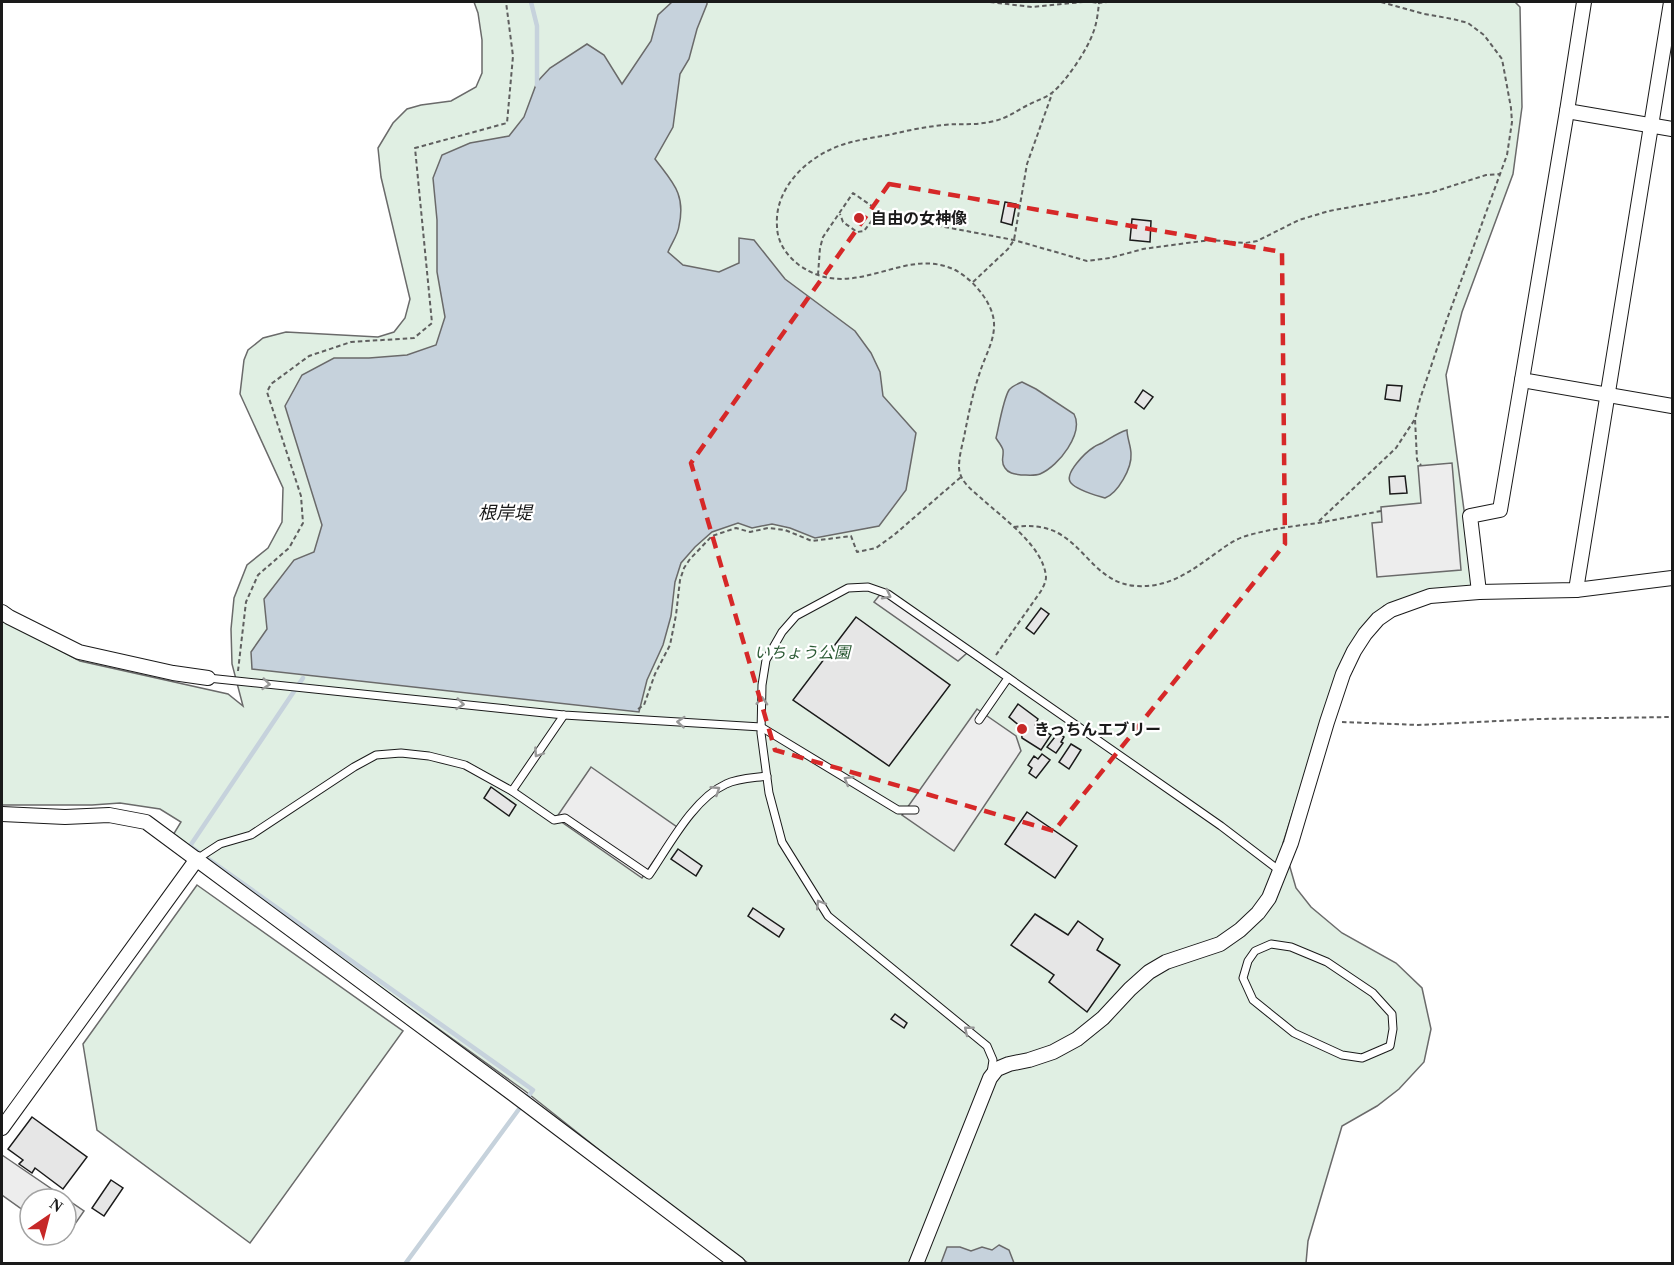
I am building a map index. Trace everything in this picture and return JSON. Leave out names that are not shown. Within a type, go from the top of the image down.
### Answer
[{"type":"street","points":[[1479,592],[1470,516],[1500,510],[1584,2]]},
{"type":"street","points":[[1576,590],[1671,2]]},
{"type":"street","points":[[1567,111],[1672,129]]},
{"type":"street","points":[[1522,380],[1672,406]]},
{"type":"street","points":[[916,1263],[990,1078],[997,1070],[1053,1052],[1077,1039],[1103,1018],[1149,972],[1166,962],[1220,944],[1240,930],[1258,913],[1269,898],[1291,843],[1343,674],[1354,651],[1378,619],[1391,610],[1430,596],[1479,592],[1576,590],[1672,575]]},
{"type":"street","points":[[2,612],[79,652],[173,673],[208,678]]},
{"type":"street","points":[[2,814],[65,818],[109,815],[146,822],[738,1263]]},
{"type":"street","points":[[2,1128],[197,859]]},
{"type":"lane","points":[[990,1078],[993,1060],[987,1046],[828,916],[782,842],[766,776],[761,727],[762,685],[766,660],[782,632],[796,616],[848,588],[868,587],[888,594],[1221,826],[1280,871]]},
{"type":"lane","points":[[208,678],[564,715],[761,727],[898,810],[915,810]]},
{"type":"lane","points":[[979,720],[1008,678]]},
{"type":"lane","points":[[512,791],[564,715]]},
{"type":"lane","points":[[197,859],[220,844],[251,835],[376,755],[401,753],[429,756],[465,765],[512,791],[554,820],[565,818],[649,875],[700,802],[713,790],[728,783],[766,776]]},
{"type":"lane","points":[[1270,944],[1291,947],[1327,962],[1373,993],[1392,1014],[1393,1029],[1390,1046],[1362,1058],[1342,1055],[1294,1032],[1277,1020],[1253,1000],[1244,978],[1248,961],[1255,951],[1270,944]]},
{"type":"path","points":[[237,675],[246,602],[258,575],[289,548],[303,523],[301,496],[267,392],[271,384],[309,356],[351,342],[414,338],[432,323],[415,148],[507,123],[513,56],[506,2]]},
{"type":"path","points":[[990,2],[1032,7],[1083,2]]},
{"type":"path","points":[[1092,2],[1107,2]]},
{"type":"path","points":[[1381,2],[1468,23],[1484,35],[1502,59],[1505,68],[1512,122],[1509,147],[1420,399],[1415,419],[1416,450],[1421,465]]},
{"type":"path","points":[[972,283],[1008,249],[1014,240],[1027,164],[1052,94],[1071,72],[1093,33],[1099,3]]},
{"type":"path","points":[[989,665],[1041,591],[1046,580],[1043,567],[1025,539],[969,488],[959,470],[964,436],[980,374],[993,337],[994,322],[985,298],[972,283],[956,271],[941,264],[927,263],[888,270],[857,279],[840,280],[818,275],[805,269],[791,258],[779,239],[777,213],[780,199],[790,182],[822,155],[845,143],[945,124],[973,126],[994,122],[1011,116],[1052,94]]},
{"type":"path","points":[[818,275],[823,237],[853,193],[879,211],[929,224],[1014,240],[1087,261],[1110,258],[1143,249],[1211,240],[1245,243],[1257,241],[1299,220],[1329,211],[1433,192],[1486,175],[1500,174]]},
{"type":"path","points":[[840,214],[843,222],[857,232],[864,231],[879,211]]},
{"type":"path","points":[[1318,523],[1396,448],[1415,419]]},
{"type":"path","points":[[637,710],[644,705],[655,674],[670,645],[684,568],[712,536],[736,528],[750,532],[768,528],[785,530],[812,540],[851,536],[857,552],[863,552],[876,548],[894,535],[961,477]]},
{"type":"path","points":[[1013,527],[1026,526],[1057,532],[1069,540],[1091,564],[1105,574],[1121,583],[1136,586],[1166,583],[1181,577],[1244,536],[1381,512]]},
{"type":"path","points":[[1327,722],[1418,725],[1538,719],[1672,717]]},
{"type":"highlighted area","points":[[889,184],[1282,252],[1285,544],[1054,831],[775,750],[691,463]]},
{"type":"green space","name":"いちょう公園","points":[[474,2],[1515,2],[1520,7],[1522,107],[1513,174],[1462,312],[1446,375],[1474,585],[1469,589],[1423,592],[1384,606],[1369,620],[1323,718],[1283,843],[1296,888],[1311,907],[1342,933],[1396,963],[1422,988],[1431,1029],[1424,1062],[1399,1089],[1377,1106],[1342,1126],[1308,1241],[1306,1263],[748,1263],[655,1194],[525,1091],[210,865],[173,835],[181,822],[160,809],[120,803],[2,805],[2,620],[80,661],[228,694],[243,706],[232,664],[231,629],[234,598],[247,565],[268,548],[282,522],[283,488],[240,394],[244,360],[248,350],[263,338],[286,332],[378,337],[394,332],[405,318],[410,299],[381,177],[378,148],[393,123],[407,109],[451,101],[476,87],[482,73],[482,40]]},
{"type":"green space","points":[[197,885],[403,1031],[250,1243],[97,1130],[83,1044]]},
{"type":"shaded area","points":[[1452,463],[1461,570],[1377,577],[1372,523],[1382,522],[1381,507],[1421,503],[1418,466]]},
{"type":"shaded area","points":[[882,592],[967,653],[958,661],[874,602]]},
{"type":"shaded area","points":[[977,709],[1016,736],[1021,751],[954,851],[902,815]]},
{"type":"shaded area","points":[[591,767],[677,827],[642,878],[556,818]]},
{"type":"shaded area","points":[[2,1155],[49,1187],[18,1187],[18,1206],[2,1195]]},
{"type":"shaded area","points":[[78,1207],[84,1211],[78,1220]]},
{"type":"water","name":"根岸堤","points":[[672,2],[707,2],[707,4],[689,59],[680,74],[673,127],[655,159],[676,190],[681,205],[678,229],[668,252],[683,265],[719,272],[739,263],[739,238],[754,240],[785,279],[855,331],[871,353],[880,372],[883,396],[916,433],[906,490],[879,526],[815,538],[772,524],[752,528],[738,523],[712,532],[681,563],[663,645],[647,680],[639,712],[252,669],[251,652],[267,629],[264,599],[294,560],[314,552],[322,525],[285,406],[302,375],[334,358],[407,355],[436,345],[445,317],[437,272],[437,220],[433,178],[442,155],[470,143],[509,136],[524,117],[537,82],[550,68],[587,44],[604,55],[622,84],[651,41],[658,15]]},
{"type":"water","points":[[1022,382],[1074,414],[1076,422],[1073,439],[1062,457],[1047,470],[1036,475],[1010,473],[1003,464],[1003,449],[996,438],[1007,394],[1012,387]]},
{"type":"water","points":[[1127,430],[1131,460],[1127,473],[1115,491],[1105,498],[1082,490],[1071,483],[1070,474],[1086,453]]},
{"type":"water","points":[[999,1245],[1009,1250],[1014,1263],[941,1263],[947,1247],[960,1247],[971,1251],[982,1247],[992,1250]]},
{"type":"building","points":[[1005,202],[1016,204],[1012,225],[1001,222]]},
{"type":"building","points":[[1132,219],[1151,221],[1150,242],[1130,240]]},
{"type":"building","points":[[1387,385],[1402,386],[1400,401],[1385,399]]},
{"type":"building","points":[[1143,390],[1153,397],[1144,409],[1135,402]]},
{"type":"building","points":[[1405,476],[1407,493],[1390,494],[1389,477]]},
{"type":"building","points":[[1041,608],[1049,614],[1034,634],[1026,628]]},
{"type":"building","points":[[856,617],[950,685],[889,766],[793,700]]},
{"type":"building","points":[[1018,704],[1038,719],[1035,725],[1051,735],[1041,750],[1022,738],[1021,727],[1009,717]]},
{"type":"building","points":[[1058,733],[1064,737],[1056,753],[1047,747]]},
{"type":"building","points":[[1071,744],[1081,750],[1069,769],[1059,762]]},
{"type":"building","points":[[1042,754],[1050,760],[1036,778],[1029,773],[1032,768],[1028,765],[1034,756],[1038,759]]},
{"type":"building","points":[[491,787],[516,805],[509,816],[484,798]]},
{"type":"building","points":[[1027,812],[1077,846],[1055,878],[1005,844]]},
{"type":"building","points":[[678,849],[702,866],[696,876],[671,859]]},
{"type":"building","points":[[753,908],[784,929],[779,937],[748,916]]},
{"type":"building","points":[[1035,914],[1068,935],[1078,921],[1103,939],[1097,950],[1120,965],[1087,1012],[1049,982],[1054,975],[1011,945]]},
{"type":"building","points":[[895,1014],[907,1023],[904,1028],[891,1019]]},
{"type":"building","points":[[32,1117],[87,1157],[64,1187],[60,1187],[35,1168],[32,1173],[19,1164],[23,1160],[8,1149]]},
{"type":"building","points":[[111,1180],[123,1188],[104,1216],[92,1208]]},
{"type":"waterway","points":[[531,2],[537,26],[537,85]]},
{"type":"waterway","points":[[201,854],[190,846],[303,678]]},
{"type":"waterway","points":[[207,858],[533,1090],[405,1264]]},
{"type":"place","name":"自由の女神像","points":[[859,218]]},
{"type":"place","name":"きっちんエブリー","points":[[1022,729]]}]
